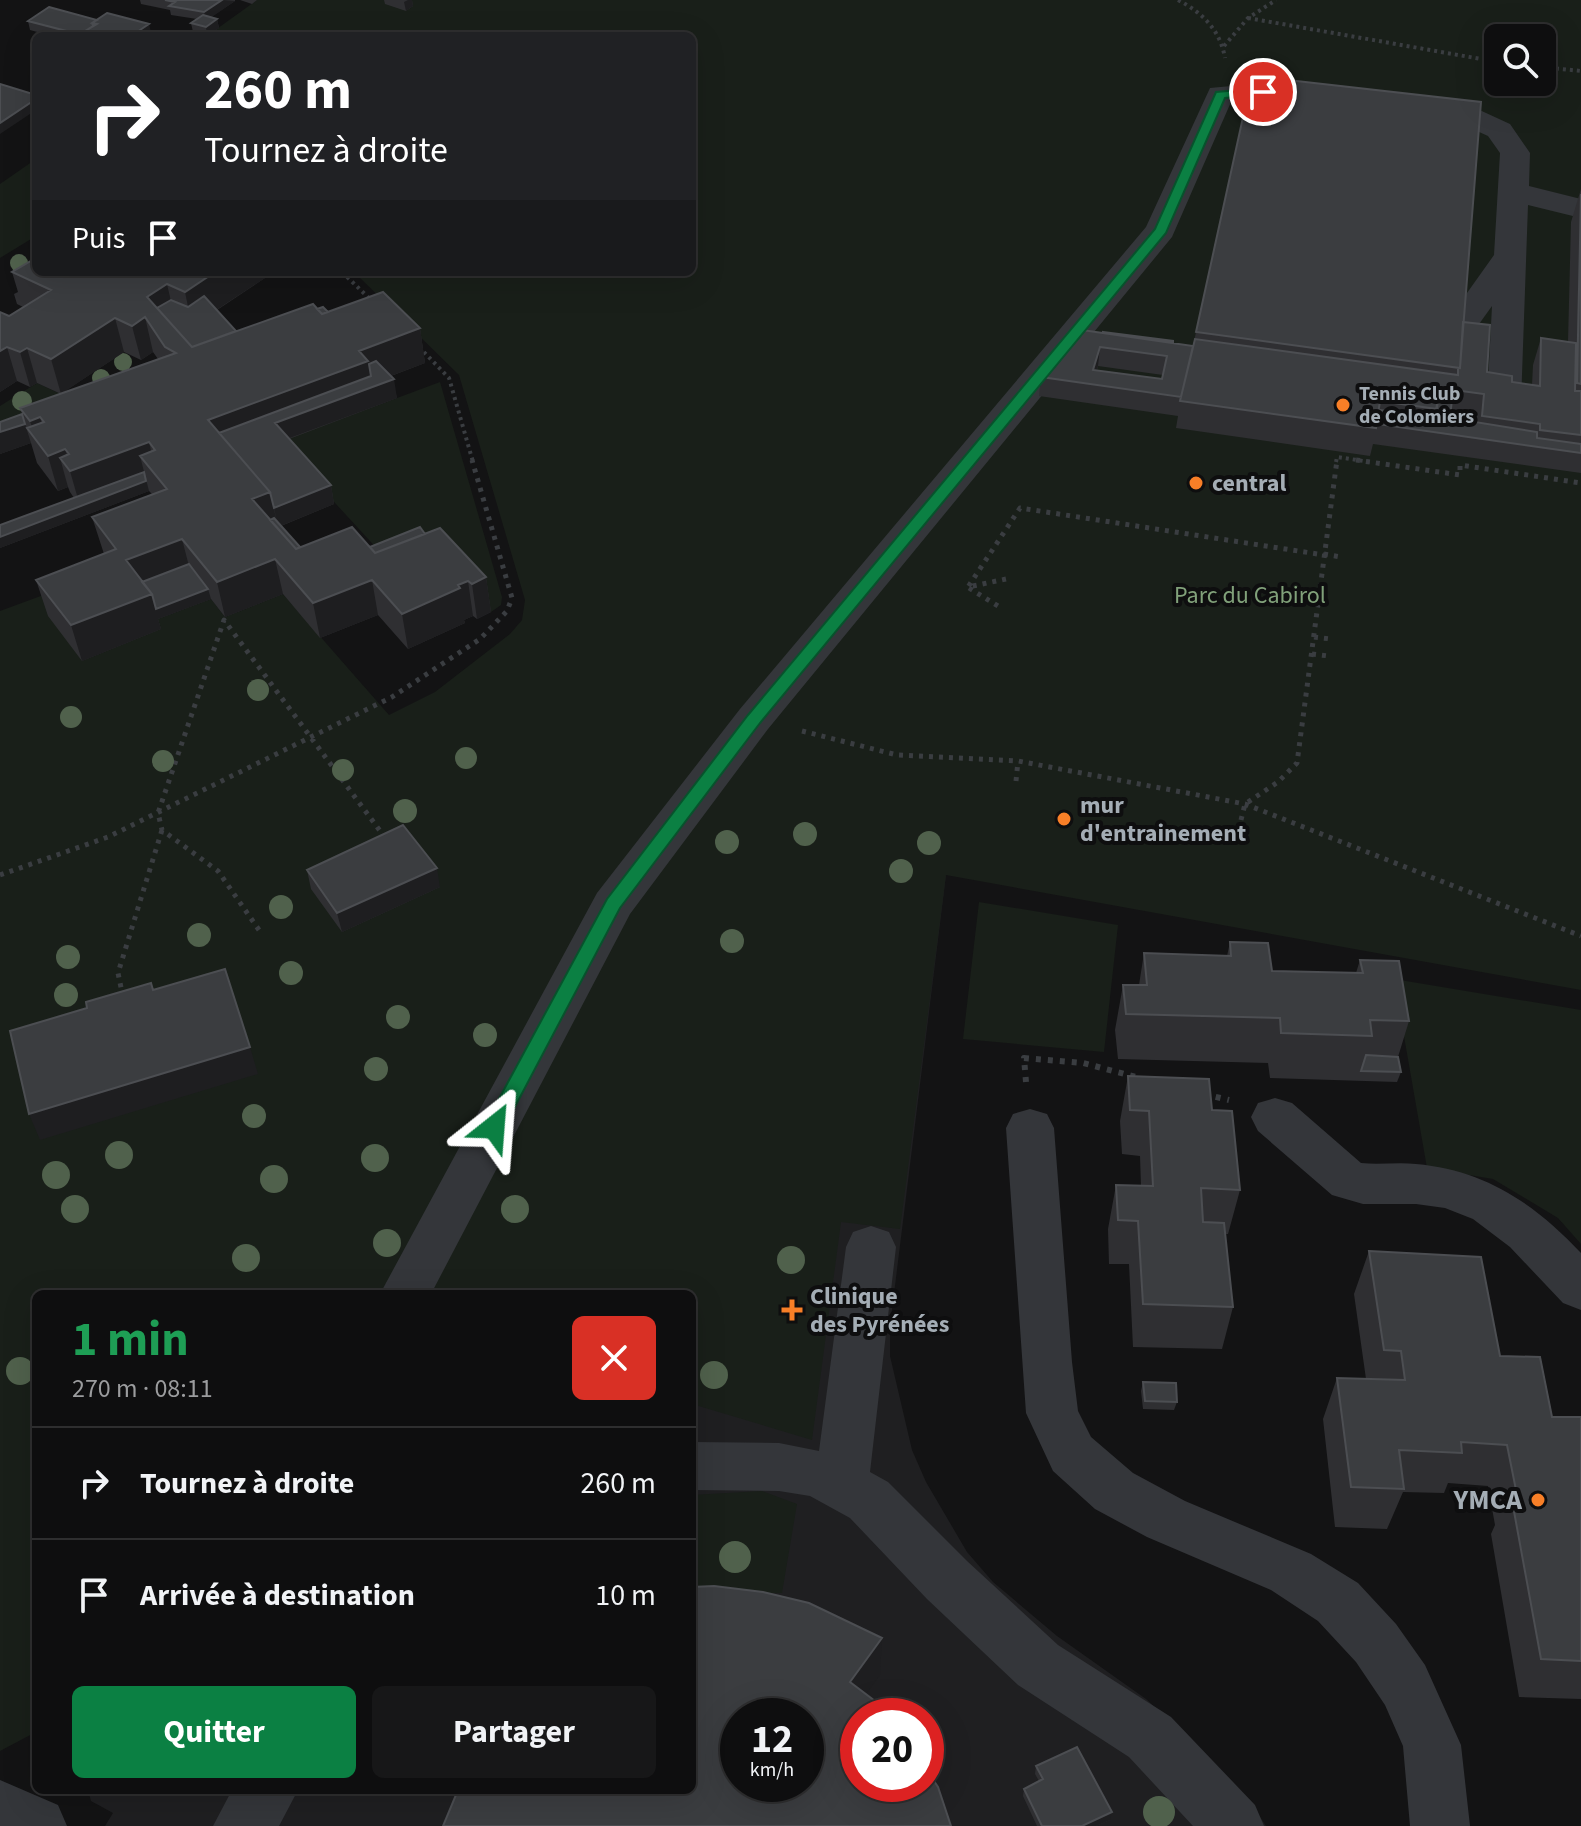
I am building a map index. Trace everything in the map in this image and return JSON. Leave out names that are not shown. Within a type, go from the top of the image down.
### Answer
[{"type":"street","points":[[407,1290],[613,904],[754,719],[1161,230],[1220,94],[1263,92],[1332,96]]},
{"type":"street","points":[[1384,102],[1462,113],[1499,130],[1515,153],[1504,403]]},
{"type":"street","points":[[1513,191],[1581,209]]},
{"type":"street","points":[[1457,331],[1511,255]]},
{"type":"street","points":[[873,576],[907,568],[1043,404]]},
{"type":"street","points":[[1275,1117],[1350,1181],[1447,1188],[1478,1196],[1507,1212],[1530,1231],[1581,1288]]},
{"type":"street","points":[[1030,1128],[1047,1375],[1052,1413],[1072,1454],[1114,1491],[1166,1519],[1291,1572],[1338,1602],[1376,1643],[1405,1685],[1432,1745],[1440,1826]]},
{"type":"street","points":[[842,1484],[871,1247]]},
{"type":"street","points":[[696,1466],[779,1467],[811,1472],[842,1484],[869,1500],[947,1580],[1038,1665],[1150,1737],[1234,1826]]},
{"type":"street","points":[[243,1826],[265,1794]]},
{"type":"path","points":[[1178,0],[1206,19],[1224,46],[1248,18],[1276,0]]},
{"type":"path","points":[[1248,18],[1484,60]]},
{"type":"path","points":[[1556,68],[1581,71]]},
{"type":"path","points":[[346,276],[376,305]]},
{"type":"path","points":[[0,875],[108,837],[311,738],[432,674],[498,624],[511,607],[512,598],[449,378],[410,338]]},
{"type":"path","points":[[1241,820],[1245,804],[1278,782],[1297,763],[1337,457],[1460,475],[1460,465],[1581,483]]},
{"type":"path","points":[[1328,468],[1335,469]]},
{"type":"path","points":[[968,587],[1020,508],[1341,557]]},
{"type":"path","points":[[968,587],[1006,579]]},
{"type":"path","points":[[968,587],[998,606]]},
{"type":"path","points":[[126,1008],[118,973],[162,830],[158,813],[224,620],[390,846]]},
{"type":"path","points":[[1314,637],[1331,639]]},
{"type":"path","points":[[1312,654],[1329,656]]},
{"type":"path","points":[[754,719],[897,755],[1018,761],[1245,804],[1581,936]]},
{"type":"path","points":[[1016,781],[1018,761]]},
{"type":"path","points":[[162,830],[218,871],[259,930]]},
{"type":"path","points":[[1030,1128],[1024,1058],[1083,1063],[1142,1078]]},
{"type":"path","points":[[1201,1093],[1275,1117]]},
{"type":"shaded area","points":[[946,875],[890,1326],[890,1356],[912,1450],[926,1482],[967,1552],[993,1582],[1057,1636],[1146,1699],[1196,1745],[1252,1805],[1266,1826],[105,1826],[113,1813],[91,1801],[89,1794],[696,1794],[694,1290]]},
{"type":"green space","name":"Parc du Cabirol","points":[[257,0],[1581,0],[1581,990],[946,875],[900,1229],[841,1222],[812,1440],[696,1405],[696,1290],[32,1290],[32,1734],[0,1751],[0,611],[114,569],[82,661],[160,629],[155,620],[211,599],[225,617],[283,594],[389,715],[435,692],[510,634],[522,620],[525,600],[459,375],[358,276],[696,276],[696,32],[213,32]]},
{"type":"green space","points":[[32,162],[32,238],[0,258],[0,184]]},
{"type":"green space","points":[[440,382],[502,597],[501,605],[491,612],[381,553],[279,442]]},
{"type":"green space","points":[[37,383],[76,401],[0,427],[0,406]]},
{"type":"green space","points":[[979,902],[1118,925],[1104,1052],[963,1039]]},
{"type":"green space","points":[[1394,979],[1581,1010],[1581,1244],[1558,1218],[1493,1179],[1427,1168]]},
{"type":"green space","points":[[762,1491],[797,1504],[782,1593],[696,1594],[696,1495]]},
{"type":"building","points":[[165,0],[222,0],[204,12],[169,6],[175,2]]},
{"type":"building","points":[[49,7],[97,20],[83,32],[70,32],[28,21]]},
{"type":"building","points":[[107,13],[149,24],[137,32],[84,32],[97,24],[92,23]]},
{"type":"building","points":[[203,15],[217,19],[206,27],[191,23]]},
{"type":"building","points":[[1252,76],[1481,102],[1460,368],[1196,332]]},
{"type":"building","points":[[0,84],[32,94],[32,102],[0,123]]},
{"type":"building","points":[[1581,194],[1581,384],[1577,383]]},
{"type":"building","points":[[32,260],[32,276],[209,276],[185,292],[167,284],[147,297],[192,347],[313,304],[322,314],[383,292],[420,328],[359,351],[368,361],[208,420],[270,492],[252,499],[296,549],[352,527],[375,553],[440,528],[486,577],[472,584],[468,581],[458,585],[460,588],[402,614],[372,580],[313,603],[275,559],[217,582],[182,539],[126,560],[152,594],[71,625],[36,580],[116,549],[92,517],[167,489],[140,456],[155,450],[149,442],[70,471],[60,458],[69,454],[65,449],[48,456],[27,428],[44,422],[40,417],[30,421],[20,408],[176,353],[165,347],[145,317],[132,326],[115,318],[51,359],[27,348],[20,352],[7,347],[0,351],[0,312],[9,316],[51,290],[12,272]]},
{"type":"building","points":[[204,296],[236,331],[192,347],[157,308],[171,300],[188,307]]},
{"type":"building","points":[[1463,322],[1490,325],[1487,372],[1512,376],[1512,382],[1540,386],[1541,338],[1576,343],[1575,391],[1581,391],[1581,435],[1540,430],[1540,424],[1482,416],[1484,394],[1439,388],[1437,409],[1380,401],[1376,428],[1180,401],[1195,339],[1458,375]]},
{"type":"building","points":[[1082,330],[1193,346],[1181,397],[1041,377]],"holes":[[[1100,347],[1167,356],[1162,379],[1093,370]]]},
{"type":"building","points":[[1103,333],[1173,341],[1173,343]]},
{"type":"building","points":[[376,361],[394,379],[275,423],[331,485],[274,508],[270,492],[219,433],[371,376],[369,364]]},
{"type":"building","points":[[1438,397],[1452,399],[1450,418],[1537,432],[1537,438],[1581,444],[1581,453],[1377,424],[1379,410],[1435,418]]},
{"type":"building","points":[[22,414],[25,424],[0,432],[0,422]]},
{"type":"building","points":[[144,472],[146,481],[0,537],[0,525]]},
{"type":"building","points":[[274,518],[300,547],[296,549],[270,520]]},
{"type":"building","points":[[420,527],[425,534],[375,553],[370,547]]},
{"type":"building","points":[[189,564],[208,589],[156,609],[152,594],[142,582]]},
{"type":"building","points":[[403,825],[437,868],[337,913],[307,870]]},
{"type":"building","points":[[1230,942],[1268,943],[1272,971],[1363,973],[1360,960],[1399,961],[1409,1021],[1370,1020],[1372,1036],[1281,1033],[1280,1018],[1126,1014],[1123,985],[1147,985],[1144,953],[1231,956]]},
{"type":"building","points":[[225,969],[250,1047],[29,1114],[10,1031],[87,1008],[86,1002],[151,983],[153,990]]},
{"type":"building","points":[[1366,1055],[1398,1057],[1401,1072],[1361,1071]]},
{"type":"building","points":[[1128,1076],[1209,1079],[1212,1110],[1232,1111],[1240,1190],[1201,1188],[1203,1222],[1224,1223],[1233,1307],[1143,1304],[1138,1221],[1118,1220],[1116,1185],[1153,1186],[1149,1111],[1130,1110]]},
{"type":"building","points":[[1369,1251],[1481,1257],[1500,1356],[1540,1357],[1552,1417],[1581,1417],[1581,1661],[1541,1659],[1511,1495],[1517,1495],[1507,1445],[1461,1442],[1462,1453],[1399,1450],[1404,1489],[1351,1487],[1337,1378],[1405,1380],[1401,1351],[1384,1350]]},
{"type":"building","points":[[1143,1382],[1176,1383],[1177,1402],[1145,1401]]},
{"type":"building","points":[[714,1586],[763,1592],[809,1603],[882,1638],[850,1682],[871,1698],[840,1698],[840,1802],[943,1802],[951,1826],[443,1826],[456,1794],[696,1794],[696,1587]]},
{"type":"building","points":[[1077,1747],[1112,1812],[1082,1826],[1042,1826],[1024,1789],[1043,1779],[1036,1766]]},
{"type":"place","name":"Tennis Club de Colomiers","points":[[1343,405]]},
{"type":"place","name":"central","points":[[1196,483]]},
{"type":"place","name":"mur d'entrainement","points":[[1064,819]]},
{"type":"place","name":"Clinique des Pyrénées","points":[[792,1310]]},
{"type":"place","name":"YMCA","points":[[1538,1500]]},
{"type":"route","points":[[494,1127],[613,904],[754,719],[1161,230],[1220,94],[1263,92]]}]
